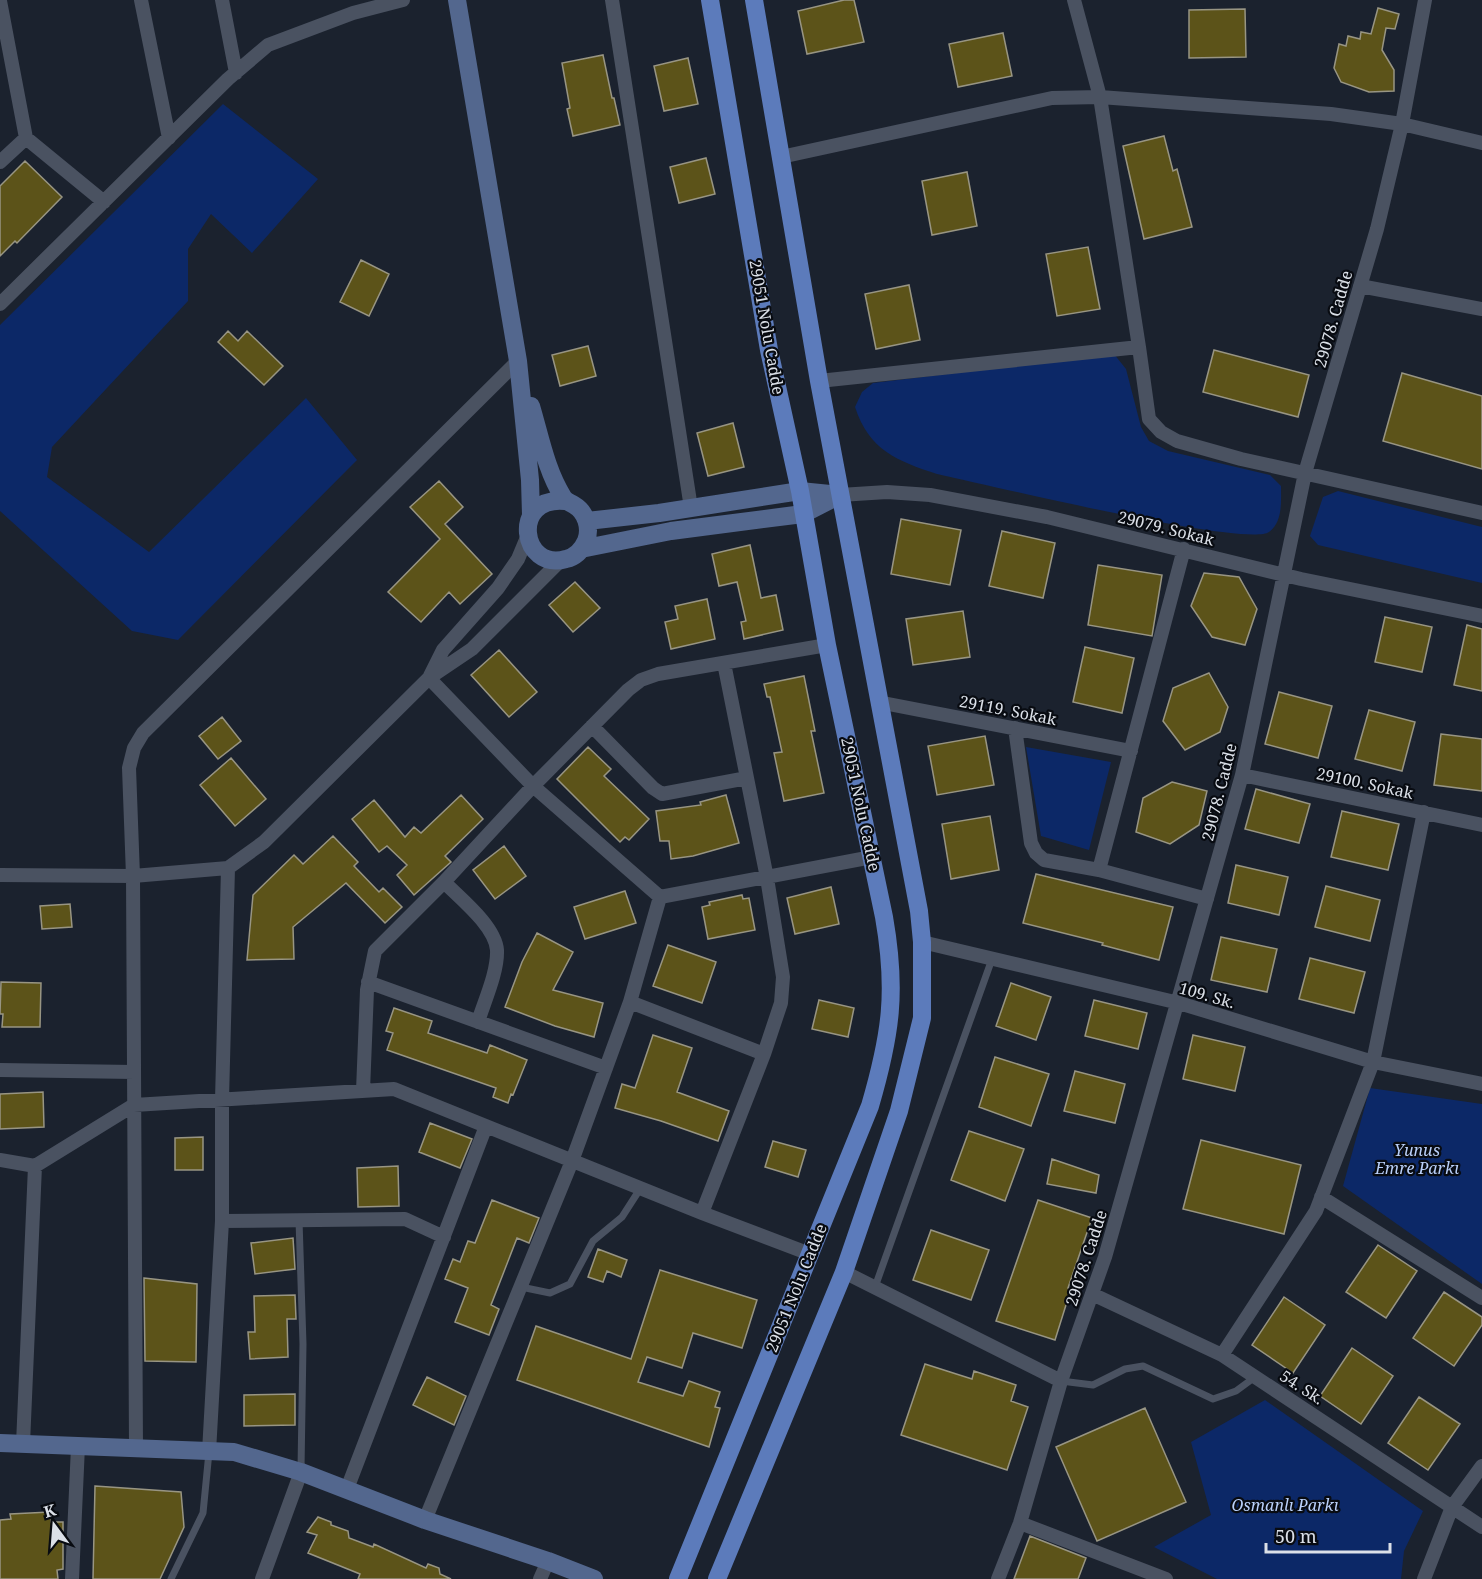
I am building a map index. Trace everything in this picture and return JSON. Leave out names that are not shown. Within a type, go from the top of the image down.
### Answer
[{"type":"main road","name":"29051 Nolu Cadde","points":[[678,1579],[870,1106],[883,1062],[892,1000],[890,953],[827,645],[800,491],[769,350],[710,0]]},
{"type":"main road","points":[[717,1579],[844,1272],[899,1111],[922,1018],[919,911],[819,381],[754,0]]},
{"type":"street","points":[[141,0],[169,138]]},
{"type":"street","points":[[222,0],[236,73]]},
{"type":"street","points":[[0,304],[236,73],[268,45],[353,13],[403,0]]},
{"type":"street","points":[[457,0],[518,361],[530,480],[531,515],[528,525],[530,544],[545,558],[561,560],[574,556],[581,549],[588,531],[587,521],[575,505],[565,501],[546,502],[531,515]]},
{"type":"street","points":[[612,0],[691,508]]},
{"type":"street","points":[[1074,0],[1100,97],[1149,419],[1161,432],[1177,441],[1241,459],[1482,513]]},
{"type":"street","name":"29078. Cadde","points":[[998,1579],[1020,1523],[1060,1381],[1105,1257],[1242,775],[1305,473],[1377,229],[1402,124],[1425,0]]},
{"type":"street","points":[[0,1],[4,42],[26,138],[104,202]]},
{"type":"street","points":[[781,157],[1052,98],[1100,97],[1331,114],[1402,124],[1482,143]]},
{"type":"street","points":[[0,162],[26,138]]},
{"type":"street","points":[[1360,286],[1482,309]]},
{"type":"street","points":[[819,381],[1139,347]]},
{"type":"street","points":[[518,361],[554,483],[565,501]]},
{"type":"street","points":[[136,1449],[133,876],[129,768],[134,748],[143,733],[518,361]]},
{"type":"street","points":[[587,521],[800,491],[840,495]]},
{"type":"street","name":"29079. Sokak","points":[[840,495],[887,492],[930,495],[1047,517],[1283,575],[1482,616]]},
{"type":"street","points":[[581,549],[671,531],[803,514],[840,495]]},
{"type":"street","points":[[429,678],[443,650],[498,588],[518,559],[528,535]]},
{"type":"street","points":[[1100,870],[1184,549]]},
{"type":"street","points":[[0,875],[133,876],[228,868],[264,842],[429,678],[472,649],[561,560]]},
{"type":"street","points":[[363,1091],[368,982],[375,951],[628,690],[641,680],[658,674],[827,645]]},
{"type":"street","points":[[702,1214],[764,1054],[781,1003],[783,977],[767,878],[724,663]]},
{"type":"street","points":[[429,678],[533,786],[660,897]]},
{"type":"street","name":"29119. Sokak","points":[[878,702],[1131,751]]},
{"type":"street","points":[[592,726],[653,788],[662,794],[747,778]]},
{"type":"street","points":[[1015,728],[1031,843],[1036,853],[1044,860],[1100,870],[1207,899]]},
{"type":"street","name":"29100. Sokak","points":[[1242,775],[1482,825]]},
{"type":"street","points":[[1222,1355],[1316,1211],[1373,1062],[1424,812]]},
{"type":"street","points":[[660,897],[872,857]]},
{"type":"street","points":[[209,1452],[222,1221],[222,1100],[228,868]]},
{"type":"street","points":[[444,882],[487,926],[497,950],[495,969],[478,1022]]},
{"type":"street","points":[[426,1520],[572,1161],[630,1002],[660,897]]},
{"type":"street","name":"109. Sk.","points":[[921,942],[1179,1003],[1373,1062],[1482,1084]]},
{"type":"street","points":[[368,982],[606,1068]]},
{"type":"street","points":[[630,1002],[764,1054]]},
{"type":"street","points":[[0,1070],[134,1072]]},
{"type":"street","points":[[0,1160],[35,1166],[134,1105],[394,1089],[702,1214],[810,1254]]},
{"type":"street","points":[[347,1489],[486,1126]]},
{"type":"street","points":[[23,1444],[35,1166]]},
{"type":"street","points":[[1321,1197],[1482,1298]]},
{"type":"street","points":[[222,1221],[405,1219],[444,1237]]},
{"type":"street","points":[[844,1272],[1060,1381]]},
{"type":"street","name":"54. Sk.","points":[[1092,1294],[1222,1355],[1482,1527]]},
{"type":"street","points":[[0,1443],[234,1452],[302,1472],[426,1520],[594,1579]]},
{"type":"street","points":[[72,1579],[78,1446]]},
{"type":"street","points":[[1424,1579],[1452,1507],[1482,1466]]},
{"type":"street","points":[[262,1579],[302,1472]]},
{"type":"street","points":[[1020,1523],[1165,1579]]},
{"type":"street","points":[[540,1579],[548,1561]]},
{"type":"lane","points":[[875,1287],[992,958]]},
{"type":"lane","points":[[521,1287],[550,1293],[570,1284],[593,1241],[622,1217],[640,1189]]},
{"type":"lane","points":[[299,1220],[303,1344],[302,1472]]},
{"type":"lane","points":[[1060,1381],[1093,1385],[1125,1369],[1143,1366],[1213,1399],[1236,1391],[1255,1377]]},
{"type":"lane","points":[[171,1579],[203,1513],[209,1452]]},
{"type":"green space","points":[[223,104],[318,179],[252,253],[211,214],[188,249],[188,301],[52,447],[47,477],[149,552],[306,398],[357,460],[178,640],[132,631],[0,511],[0,325]]},
{"type":"green space","points":[[1114,354],[1126,369],[1141,427],[1149,441],[1168,451],[1270,475],[1281,486],[1279,517],[1274,528],[1269,532],[1250,534],[1214,531],[1055,501],[937,474],[909,464],[886,452],[868,434],[855,407],[862,392],[873,383]]},
{"type":"green space","points":[[1338,491],[1482,527],[1482,583],[1318,545],[1310,536],[1323,497]]},
{"type":"green space","points":[[1026,747],[1111,762],[1089,850],[1041,836]]},
{"type":"green space","name":"Yunus Emre Parkı","points":[[1370,1088],[1482,1104],[1482,1284],[1343,1186]]},
{"type":"green space","name":"Osmanlı Parkı","points":[[1265,1400],[1423,1511],[1404,1551],[1401,1579],[1217,1579],[1154,1547],[1211,1515],[1191,1442]]},
{"type":"building","points":[[844,0],[854,0],[864,42],[807,54],[798,11]]},
{"type":"building","points":[[1378,8],[1399,14],[1395,29],[1386,28],[1382,50],[1394,70],[1394,91],[1369,92],[1341,82],[1334,68],[1339,44],[1346,46],[1348,36],[1360,39],[1361,32],[1371,34]]},
{"type":"building","points":[[1245,9],[1246,57],[1189,58],[1189,10]]},
{"type":"building","points":[[1003,33],[1012,76],[958,87],[949,44]]},
{"type":"building","points":[[603,55],[620,125],[573,136],[567,109],[570,108],[562,63]]},
{"type":"building","points":[[688,58],[698,104],[664,111],[654,66]]},
{"type":"building","points":[[1164,136],[1173,171],[1177,169],[1192,227],[1144,239],[1123,146]]},
{"type":"building","points":[[706,158],[715,194],[679,203],[670,167]]},
{"type":"building","points":[[25,161],[62,197],[17,243],[15,241],[0,256],[0,186]]},
{"type":"building","points":[[967,172],[977,226],[932,235],[922,181]]},
{"type":"building","points":[[1088,247],[1100,309],[1057,316],[1046,254]]},
{"type":"building","points":[[361,260],[389,274],[369,316],[340,302]]},
{"type":"building","points":[[909,285],[920,340],[876,349],[865,294]]},
{"type":"building","points":[[228,331],[238,341],[247,331],[283,366],[264,385],[218,342]]},
{"type":"building","points":[[588,346],[596,376],[560,386],[552,355]]},
{"type":"building","points":[[1214,350],[1309,375],[1298,417],[1203,392]]},
{"type":"building","points":[[1402,373],[1482,396],[1482,469],[1383,441]]},
{"type":"building","points":[[733,423],[744,467],[708,476],[697,433]]},
{"type":"building","points":[[439,481],[463,507],[445,524],[492,574],[460,604],[449,592],[421,622],[388,592],[440,539],[410,507]]},
{"type":"building","points":[[901,519],[961,530],[950,585],[891,574]]},
{"type":"building","points":[[1002,531],[1055,543],[1043,598],[989,586]]},
{"type":"building","points":[[750,545],[761,598],[776,595],[783,630],[744,639],[741,622],[746,621],[737,582],[719,586],[712,554]]},
{"type":"building","points":[[1098,565],[1162,575],[1152,636],[1088,625]]},
{"type":"building","points":[[1204,573],[1239,577],[1257,609],[1245,645],[1212,637],[1191,606]]},
{"type":"building","points":[[575,582],[600,608],[573,632],[549,605]]},
{"type":"building","points":[[707,599],[715,639],[671,649],[665,622],[678,619],[675,606]]},
{"type":"building","points":[[963,611],[970,657],[913,665],[906,619]]},
{"type":"building","points":[[1385,617],[1432,627],[1422,672],[1375,662]]},
{"type":"building","points":[[1467,625],[1482,629],[1482,691],[1454,685]]},
{"type":"building","points":[[1085,647],[1134,658],[1122,713],[1073,702]]},
{"type":"building","points":[[499,650],[537,692],[509,717],[471,675]]},
{"type":"building","points":[[1209,673],[1228,707],[1220,732],[1185,750],[1163,721],[1173,688]]},
{"type":"building","points":[[804,676],[815,731],[811,731],[824,793],[784,801],[774,753],[782,752],[770,697],[767,697],[764,684]]},
{"type":"building","points":[[1279,692],[1332,706],[1318,758],[1265,744]]},
{"type":"building","points":[[1369,710],[1415,722],[1402,771],[1355,759]]},
{"type":"building","points":[[222,717],[241,741],[218,759],[199,736]]},
{"type":"building","points":[[1441,734],[1482,739],[1482,791],[1434,785]]},
{"type":"building","points":[[985,736],[994,785],[937,795],[928,746]]},
{"type":"building","points":[[588,747],[611,769],[604,776],[649,819],[629,840],[625,837],[620,842],[557,779]]},
{"type":"building","points":[[231,758],[266,799],[235,826],[200,785]]},
{"type":"building","points":[[1172,782],[1207,791],[1199,825],[1170,844],[1136,832],[1143,798]]},
{"type":"building","points":[[1256,789],[1310,804],[1299,843],[1245,829]]},
{"type":"building","points":[[461,795],[483,819],[445,856],[451,862],[414,895],[397,875],[407,865],[387,846],[379,852],[352,819],[374,800],[405,837],[414,827],[421,833]]},
{"type":"building","points":[[726,795],[739,843],[693,856],[671,859],[669,841],[660,841],[656,811],[701,805],[700,802]]},
{"type":"building","points":[[1342,811],[1399,824],[1388,870],[1331,857]]},
{"type":"building","points":[[990,816],[999,870],[951,879],[942,824]]},
{"type":"building","points":[[333,836],[358,862],[354,866],[379,892],[383,888],[402,907],[385,923],[346,883],[293,927],[294,959],[247,960],[253,895],[294,855],[303,864]]},
{"type":"building","points":[[504,846],[526,876],[495,899],[473,870]]},
{"type":"building","points":[[1236,865],[1288,877],[1279,915],[1228,903]]},
{"type":"building","points":[[1036,874],[1173,907],[1159,960],[1023,923]]},
{"type":"building","points":[[1326,886],[1380,900],[1370,941],[1315,927]]},
{"type":"building","points":[[831,887],[839,924],[795,934],[787,898]]},
{"type":"building","points":[[625,891],[636,923],[585,939],[574,907]]},
{"type":"building","points":[[742,895],[743,899],[749,898],[755,930],[708,939],[702,907],[710,905],[709,902]]},
{"type":"building","points":[[70,904],[72,927],[42,929],[40,906]]},
{"type":"building","points":[[537,933],[573,952],[553,990],[603,1003],[594,1037],[555,1026],[505,1007],[522,962]]},
{"type":"building","points":[[1221,937],[1277,949],[1267,992],[1211,980]]},
{"type":"building","points":[[668,945],[716,962],[702,1003],[653,986]]},
{"type":"building","points":[[1310,958],[1365,972],[1354,1013],[1299,999]]},
{"type":"building","points":[[1,982],[41,983],[40,1027],[2,1027]]},
{"type":"building","points":[[1011,983],[1051,997],[1036,1040],[996,1026]]},
{"type":"building","points":[[819,1000],[854,1008],[848,1037],[812,1029]]},
{"type":"building","points":[[1094,1000],[1147,1013],[1138,1049],[1085,1036]]},
{"type":"building","points":[[394,1008],[432,1021],[428,1033],[487,1053],[490,1045],[527,1060],[508,1103],[493,1097],[496,1088],[387,1050],[393,1033],[386,1031]]},
{"type":"building","points":[[653,1035],[692,1048],[677,1092],[729,1111],[718,1141],[615,1108],[622,1084],[635,1088]]},
{"type":"building","points":[[1193,1035],[1245,1047],[1235,1091],[1183,1079]]},
{"type":"building","points":[[995,1057],[1049,1074],[1031,1126],[979,1107]]},
{"type":"building","points":[[1075,1071],[1125,1084],[1115,1123],[1064,1111]]},
{"type":"building","points":[[43,1092],[44,1127],[0,1129],[0,1094]]},
{"type":"building","points":[[430,1123],[472,1139],[460,1168],[419,1152]]},
{"type":"building","points":[[969,1131],[1024,1149],[1005,1201],[951,1180]]},
{"type":"building","points":[[203,1137],[203,1170],[175,1170],[175,1138]]},
{"type":"building","points":[[1201,1140],[1301,1165],[1284,1234],[1183,1209]]},
{"type":"building","points":[[773,1141],[806,1150],[798,1177],[765,1167]]},
{"type":"building","points":[[1052,1159],[1099,1175],[1096,1193],[1047,1184]]},
{"type":"building","points":[[398,1166],[399,1206],[358,1207],[357,1168]]},
{"type":"building","points":[[492,1200],[539,1218],[529,1243],[517,1238],[491,1305],[499,1309],[489,1335],[455,1322],[468,1288],[445,1279],[453,1259],[460,1262],[468,1241],[475,1243]]},
{"type":"building","points":[[1038,1200],[1092,1218],[1068,1288],[1071,1289],[1055,1340],[996,1321]]},
{"type":"building","points":[[931,1230],[989,1250],[971,1300],[913,1280]]},
{"type":"building","points":[[293,1238],[295,1269],[255,1274],[251,1243]]},
{"type":"building","points":[[1378,1245],[1417,1271],[1386,1318],[1346,1292]]},
{"type":"building","points":[[598,1249],[627,1260],[621,1277],[607,1271],[603,1282],[588,1277]]},
{"type":"building","points":[[660,1270],[757,1300],[742,1348],[693,1333],[682,1368],[647,1357],[638,1382],[683,1396],[689,1381],[720,1392],[715,1407],[720,1408],[709,1447],[517,1380],[536,1326],[631,1359]]},
{"type":"building","points":[[144,1278],[197,1284],[196,1362],[145,1361]]},
{"type":"building","points":[[1444,1292],[1482,1317],[1482,1325],[1454,1366],[1413,1338]]},
{"type":"building","points":[[295,1295],[296,1319],[287,1319],[288,1357],[250,1359],[248,1332],[255,1332],[254,1296]]},
{"type":"building","points":[[1284,1297],[1325,1325],[1293,1373],[1252,1345]]},
{"type":"building","points":[[1352,1348],[1393,1376],[1361,1424],[1320,1396]]},
{"type":"building","points":[[925,1364],[972,1379],[974,1371],[1016,1385],[1011,1401],[1028,1407],[1007,1470],[901,1435]]},
{"type":"building","points":[[427,1377],[466,1396],[454,1425],[413,1405]]},
{"type":"building","points":[[295,1394],[295,1425],[244,1426],[244,1395]]},
{"type":"building","points":[[1419,1397],[1460,1424],[1428,1470],[1388,1443]]},
{"type":"building","points":[[1145,1408],[1186,1502],[1097,1541],[1056,1447]]},
{"type":"building","points":[[95,1486],[181,1492],[184,1527],[160,1579],[93,1579]]},
{"type":"building","points":[[50,1512],[51,1522],[63,1522],[63,1569],[57,1570],[58,1579],[0,1579],[0,1520],[11,1519],[10,1514]]},
{"type":"building","points":[[318,1517],[348,1531],[349,1538],[373,1547],[374,1544],[426,1568],[428,1564],[439,1568],[440,1574],[451,1579],[358,1579],[360,1574],[308,1553],[317,1535],[307,1532]]},
{"type":"building","points":[[1030,1536],[1086,1558],[1078,1579],[1014,1579]]}]
